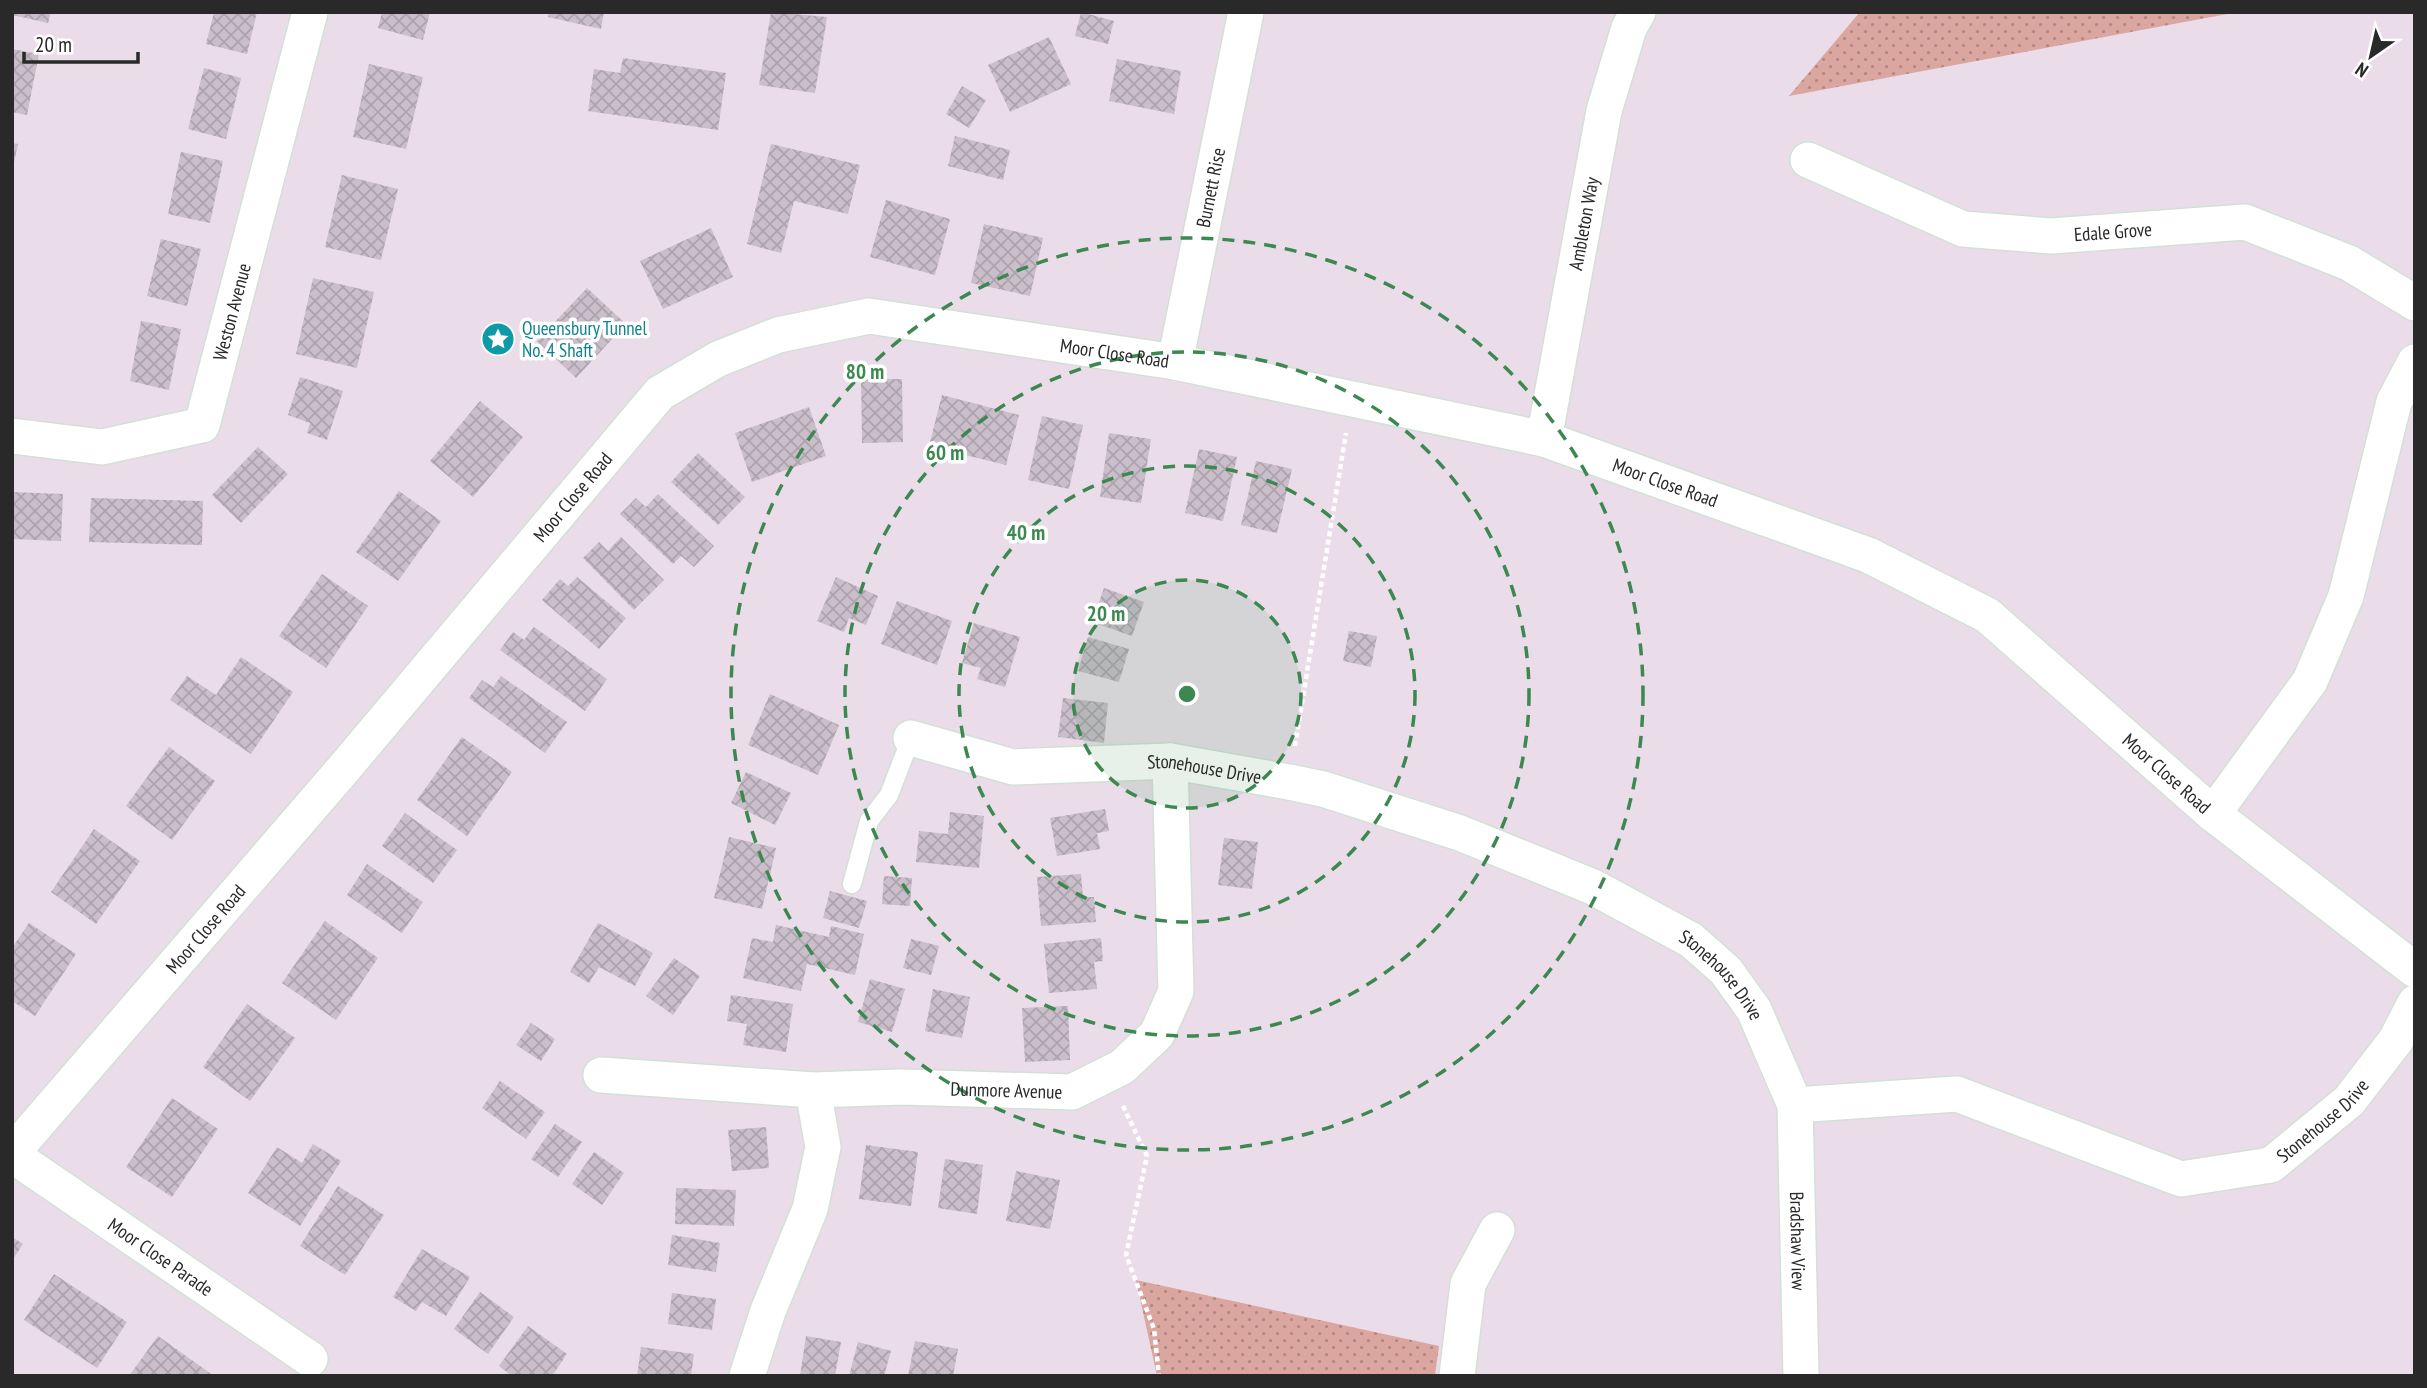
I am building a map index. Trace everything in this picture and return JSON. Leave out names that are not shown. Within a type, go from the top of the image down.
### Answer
[{"type":"street","name":"Weston Avenue","points":[[12,436],[102,447],[202,425],[310,12]]},
{"type":"street","name":"Burnett Rise","points":[[1175,362],[1246,12]]},
{"type":"street","name":"Ambleton Way","points":[[1544,439],[1604,111],[1629,27],[1638,12]]},
{"type":"street","name":"Edale Grove","points":[[1808,160],[1963,229],[2051,236],[2245,222],[2349,263],[2415,303]]},
{"type":"street","name":"Moor Close Road","points":[[12,1154],[337,776],[660,393],[719,359],[778,335],[869,316],[1175,362],[1544,439],[1868,555],[1987,615],[2213,814],[2415,970]]},
{"type":"street","points":[[2213,814],[2310,681],[2346,596],[2394,402],[2415,362]]},
{"type":"street","name":"Stonehouse Drive","points":[[911,738],[1013,767],[1170,761],[1289,782],[1323,789],[1472,838],[1593,887],[1691,940],[1726,971],[1754,1010],[1795,1105],[1956,1094],[2181,1179],[2272,1165],[2349,1101],[2396,1040],[2415,1003]]},
{"type":"street","name":"Dunmore Avenue","points":[[601,1074],[813,1090],[902,1087],[1072,1092],[1122,1067],[1157,1034],[1176,991],[1170,761]]},
{"type":"street","points":[[747,1376],[768,1311],[810,1209],[823,1147],[813,1090]]},
{"type":"street","name":"Bradshaw View","points":[[1795,1105],[1801,1376]]},
{"type":"street","name":"Moor Close Parade","points":[[12,1154],[310,1359]]},
{"type":"street","points":[[1457,1376],[1468,1283],[1497,1230]]},
{"type":"lane","points":[[852,884],[869,821],[889,795],[911,738]]},
{"type":"path","points":[[1289,782],[1352,398]]},
{"type":"path","points":[[1103,1076],[1125,1108],[1147,1156],[1126,1255],[1154,1329],[1159,1376]]},
{"type":"shaded area","points":[[1860,12],[2238,12],[1789,96]]},
{"type":"shaded area","points":[[1136,1280],[1439,1346],[1435,1376],[1157,1376]]},
{"type":"building","points":[[12,12],[51,12],[48,23],[12,15]]},
{"type":"building","points":[[214,12],[257,12],[247,54],[206,44]]},
{"type":"building","points":[[382,12],[430,12],[423,40],[378,28]]},
{"type":"building","points":[[549,12],[604,12],[601,29],[548,17]]},
{"type":"building","points":[[771,12],[827,17],[815,93],[759,85]]},
{"type":"building","points":[[1081,12],[1114,21],[1108,44],[1075,36]]},
{"type":"building","points":[[1049,37],[1071,84],[1010,112],[988,65]]},
{"type":"building","points":[[12,49],[39,54],[27,115],[12,112]]},
{"type":"building","points":[[623,58],[726,73],[718,130],[588,111],[594,69],[620,73]]},
{"type":"building","points":[[1117,59],[1181,71],[1174,114],[1109,101]]},
{"type":"building","points":[[369,64],[423,77],[406,149],[353,137]]},
{"type":"building","points":[[204,68],[241,78],[226,139],[188,129]]},
{"type":"building","points":[[962,86],[986,100],[969,128],[946,114]]},
{"type":"building","points":[[955,136],[1010,150],[1003,180],[948,166]]},
{"type":"building","points":[[12,143],[18,144],[13,167],[12,166]]},
{"type":"building","points":[[771,144],[860,165],[848,214],[794,201],[781,253],[747,244]]},
{"type":"building","points":[[181,152],[223,161],[210,223],[168,214]]},
{"type":"building","points":[[342,175],[398,189],[381,260],[325,247]]},
{"type":"building","points":[[886,200],[950,219],[935,275],[870,257]]},
{"type":"building","points":[[984,224],[1043,238],[1030,296],[971,283]]},
{"type":"building","points":[[711,228],[733,277],[663,309],[640,261]]},
{"type":"building","points":[[161,239],[201,249],[187,306],[147,296]]},
{"type":"building","points":[[313,278],[374,292],[357,368],[296,354]]},
{"type":"building","points":[[587,288],[626,324],[576,378],[537,341]]},
{"type":"building","points":[[141,321],[181,329],[169,390],[130,381]]},
{"type":"building","points":[[300,377],[343,391],[327,440],[307,433],[310,423],[288,415]]},
{"type":"building","points":[[861,379],[902,379],[903,442],[862,443]]},
{"type":"building","points":[[942,395],[1019,415],[1006,465],[929,446]]},
{"type":"building","points":[[480,401],[523,437],[473,497],[430,461]]},
{"type":"building","points":[[809,407],[826,456],[752,482],[735,433]]},
{"type":"building","points":[[1042,416],[1083,425],[1069,489],[1028,480]]},
{"type":"building","points":[[1109,433],[1151,439],[1141,503],[1100,497]]},
{"type":"building","points":[[258,447],[288,474],[241,523],[212,495]]},
{"type":"building","points":[[1199,449],[1237,457],[1223,521],[1185,513]]},
{"type":"building","points":[[698,453],[745,497],[718,525],[671,482]]},
{"type":"building","points":[[1256,461],[1292,469],[1277,533],[1241,525]]},
{"type":"building","points":[[399,491],[441,521],[398,581],[356,552]]},
{"type":"building","points":[[12,492],[63,494],[61,541],[12,539]]},
{"type":"building","points":[[658,494],[714,546],[694,567],[681,556],[673,564],[620,514],[636,498],[646,507]]},
{"type":"building","points":[[91,498],[203,501],[202,545],[89,542]]},
{"type":"building","points":[[621,537],[664,580],[634,610],[583,558],[599,542],[608,551]]},
{"type":"building","points":[[322,574],[368,606],[326,668],[279,636]]},
{"type":"building","points":[[577,577],[626,618],[599,649],[542,600],[560,579],[568,586]]},
{"type":"building","points":[[836,577],[878,596],[866,625],[849,618],[844,632],[817,621]]},
{"type":"building","points":[[1104,588],[1144,602],[1132,636],[1092,622]]},
{"type":"building","points":[[897,601],[952,621],[937,665],[881,644]]},
{"type":"building","points":[[974,623],[1020,637],[1005,687],[977,679],[981,668],[962,663]]},
{"type":"building","points":[[534,627],[607,679],[585,711],[500,650],[513,632],[524,640]]},
{"type":"building","points":[[1349,631],[1377,636],[1371,667],[1343,661]]},
{"type":"building","points":[[1088,637],[1129,649],[1119,682],[1078,671]]},
{"type":"building","points":[[241,657],[293,692],[251,754],[170,700],[187,676],[216,695]]},
{"type":"building","points":[[501,676],[567,722],[545,753],[469,698],[482,680],[493,687]]},
{"type":"building","points":[[770,694],[839,725],[818,775],[748,745]]},
{"type":"building","points":[[1063,698],[1108,703],[1104,743],[1058,737]]},
{"type":"building","points":[[462,737],[512,772],[467,836],[417,800]]},
{"type":"building","points":[[169,747],[215,781],[172,840],[126,806]]},
{"type":"building","points":[[746,772],[791,793],[775,825],[731,803]]},
{"type":"building","points":[[1105,809],[1109,831],[1097,833],[1100,849],[1057,856],[1050,818]]},
{"type":"building","points":[[950,812],[984,816],[979,868],[916,862],[919,831],[948,834]]},
{"type":"building","points":[[405,813],[457,850],[433,883],[382,846]]},
{"type":"building","points":[[94,829],[140,861],[96,924],[51,892]]},
{"type":"building","points":[[729,837],[776,848],[762,909],[714,898]]},
{"type":"building","points":[[1224,838],[1258,842],[1252,889],[1218,885]]},
{"type":"building","points":[[367,864],[423,902],[402,933],[347,895]]},
{"type":"building","points":[[1081,874],[1083,897],[1094,897],[1096,922],[1041,926],[1037,877]]},
{"type":"building","points":[[884,876],[912,878],[910,906],[882,904]]},
{"type":"building","points":[[830,891],[867,901],[859,928],[823,918]]},
{"type":"building","points":[[325,921],[378,958],[336,1020],[282,983]]},
{"type":"building","points":[[29,923],[76,954],[35,1016],[12,1001],[12,948]]},
{"type":"building","points":[[598,923],[653,953],[635,986],[599,967],[589,983],[570,972]]},
{"type":"building","points":[[776,925],[829,937],[831,926],[864,934],[855,975],[807,964],[801,991],[743,978],[752,938],[773,942]]},
{"type":"building","points":[[1101,938],[1103,961],[1094,962],[1097,989],[1049,993],[1044,944]]},
{"type":"building","points":[[911,939],[939,946],[931,975],[903,968]]},
{"type":"building","points":[[674,958],[700,976],[673,1015],[646,996]]},
{"type":"building","points":[[870,979],[905,989],[892,1032],[858,1022]]},
{"type":"building","points":[[933,989],[970,997],[962,1038],[925,1031]]},
{"type":"building","points":[[731,995],[793,1004],[786,1052],[743,1045],[747,1024],[727,1021]]},
{"type":"building","points":[[247,1004],[295,1038],[250,1101],[203,1067]]},
{"type":"building","points":[[1068,1006],[1070,1060],[1025,1062],[1022,1008]]},
{"type":"building","points":[[531,1023],[555,1039],[541,1061],[516,1045]]},
{"type":"building","points":[[500,1081],[545,1112],[526,1139],[482,1108]]},
{"type":"building","points":[[172,1098],[218,1129],[172,1197],[126,1167]]},
{"type":"building","points":[[555,1124],[582,1142],[558,1177],[531,1159]]},
{"type":"building","points":[[766,1127],[769,1168],[732,1171],[728,1130]]},
{"type":"building","points":[[313,1144],[341,1161],[300,1226],[248,1193],[277,1147],[302,1163]]},
{"type":"building","points":[[866,1145],[918,1152],[911,1206],[859,1199]]},
{"type":"building","points":[[594,1152],[624,1173],[602,1205],[572,1184]]},
{"type":"building","points":[[945,1159],[983,1165],[977,1214],[938,1208]]},
{"type":"building","points":[[1016,1171],[1060,1180],[1050,1229],[1006,1221]]},
{"type":"building","points":[[338,1186],[384,1215],[345,1275],[300,1246]]},
{"type":"building","points":[[676,1188],[736,1190],[734,1226],[675,1224]]},
{"type":"building","points":[[672,1235],[720,1243],[716,1272],[668,1265]]},
{"type":"building","points":[[12,1237],[23,1244],[12,1261]]},
{"type":"building","points":[[422,1249],[470,1277],[446,1316],[422,1302],[416,1311],[393,1297]]},
{"type":"building","points":[[54,1274],[127,1322],[97,1368],[24,1320]]},
{"type":"building","points":[[480,1292],[514,1317],[488,1354],[454,1329]]},
{"type":"building","points":[[672,1293],[716,1299],[712,1330],[668,1324]]},
{"type":"building","points":[[528,1326],[567,1354],[552,1376],[512,1376],[499,1366]]},
{"type":"building","points":[[158,1336],[214,1376],[129,1376]]},
{"type":"building","points":[[806,1336],[841,1342],[835,1376],[800,1376]]},
{"type":"building","points":[[915,1341],[958,1349],[953,1376],[908,1376]]},
{"type":"building","points":[[858,1342],[891,1351],[884,1376],[849,1376]]},
{"type":"building","points":[[641,1347],[694,1354],[691,1376],[637,1376]]},
{"type":"place","name":"Queensbury Tunnel No. 4 Shaft","points":[[498,339]]}]
